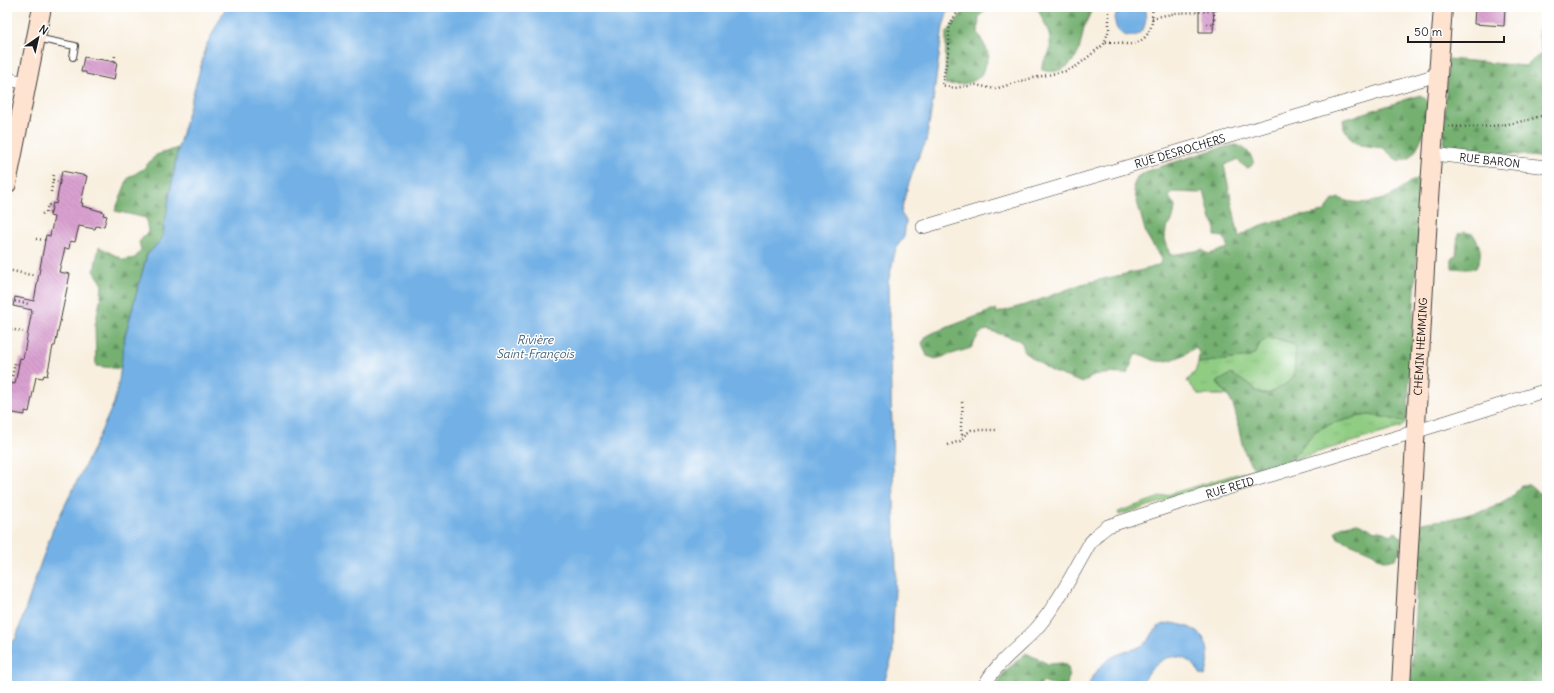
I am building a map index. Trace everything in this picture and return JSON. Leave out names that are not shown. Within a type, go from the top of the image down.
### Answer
[{"type":"street","points":[[8,174],[42,7]]},
{"type":"street","name":"CHEMIN HEMMING","points":[[1401,686],[1428,206],[1443,7]]},
{"type":"street","name":"RUE DESROCHERS","points":[[923,227],[1437,74]]},
{"type":"street","points":[[7,79],[27,83]]},
{"type":"street","name":"RUE BARON","points":[[1433,154],[1547,167]]},
{"type":"street","name":"RUE REID","points":[[984,686],[995,669],[1036,629],[1047,615],[1090,543],[1108,526],[1547,390]]},
{"type":"lane","points":[[36,38],[75,46],[73,57]]},
{"type":"path","points":[[961,7],[951,22],[949,29],[949,50],[942,85],[954,88],[976,85],[995,89],[1024,80],[1066,71],[1088,59],[1106,42],[1113,41],[1132,44],[1144,38],[1151,28],[1152,7]]},
{"type":"path","points":[[1106,42],[1110,19],[1109,7]]},
{"type":"path","points":[[1152,18],[1176,13],[1214,11],[1222,7]]},
{"type":"path","points":[[1207,24],[1214,24],[1214,11]]},
{"type":"path","points":[[114,61],[115,56]]},
{"type":"path","points":[[1434,124],[1464,127],[1508,124],[1531,120],[1547,114]]},
{"type":"path","points":[[51,192],[54,173]]},
{"type":"path","points":[[53,180],[60,182]]},
{"type":"path","points":[[46,212],[48,205],[52,206]]},
{"type":"path","points":[[42,214],[46,212],[51,213]]},
{"type":"path","points":[[36,239],[45,240]]},
{"type":"path","points":[[8,270],[35,276]]},
{"type":"path","points":[[7,300],[29,304]]},
{"type":"path","points":[[7,328],[23,332]]},
{"type":"path","points":[[12,376],[15,363],[19,364]]},
{"type":"path","points":[[962,402],[964,413],[961,428],[963,437]]},
{"type":"path","points":[[961,428],[969,432]]},
{"type":"path","points":[[948,446],[960,441],[971,430],[998,430]]},
{"type":"green space","points":[[964,7],[989,7],[979,17],[978,33],[989,56],[982,73],[976,80],[963,84],[945,84],[946,34],[963,12]]},
{"type":"green space","points":[[1037,7],[1092,7],[1091,13],[1084,28],[1078,53],[1068,66],[1058,71],[1042,70],[1042,64],[1049,53],[1050,41],[1047,29]]},
{"type":"green space","points":[[1547,16],[1547,158],[1447,147],[1443,143],[1448,59],[1525,66],[1542,53],[1538,31]]},
{"type":"green space","points":[[1420,95],[1426,99],[1429,106],[1428,119],[1420,141],[1410,158],[1398,161],[1383,148],[1360,145],[1352,140],[1344,128],[1343,120]]},
{"type":"green space","points":[[1235,145],[1242,147],[1248,152],[1254,164],[1248,168],[1237,160],[1224,165],[1239,237],[1253,229],[1272,222],[1324,212],[1333,200],[1339,198],[1360,203],[1383,199],[1396,193],[1410,182],[1422,178],[1407,418],[1404,421],[1370,415],[1331,424],[1315,431],[1291,460],[1258,472],[1252,466],[1245,452],[1232,403],[1217,382],[1231,374],[1252,386],[1256,391],[1263,394],[1268,394],[1289,382],[1294,376],[1296,347],[1283,340],[1268,339],[1264,341],[1259,345],[1256,353],[1250,357],[1198,363],[1199,353],[1196,347],[1181,356],[1164,361],[1153,360],[1142,355],[1135,355],[1127,374],[1098,375],[1083,383],[1053,372],[1025,353],[1022,343],[1018,340],[988,330],[983,331],[978,336],[971,348],[936,359],[927,356],[922,343],[927,336],[935,332],[996,309],[997,313],[1031,303],[1082,284],[1151,268],[1160,264],[1161,259],[1146,234],[1133,187],[1137,177],[1147,171],[1216,149]],"holes":[[[1204,191],[1211,220],[1215,225],[1215,236],[1224,237],[1228,248],[1209,254],[1202,250],[1170,255],[1165,239],[1166,229],[1171,223],[1174,215],[1175,206],[1169,197],[1173,192],[1200,193]]]},
{"type":"green space","points":[[178,148],[162,239],[147,255],[125,336],[121,369],[96,366],[95,326],[102,283],[94,271],[99,247],[124,260],[135,258],[141,250],[139,242],[148,232],[146,218],[115,211],[128,178],[143,169],[156,155]]},
{"type":"green space","points":[[1464,232],[1473,234],[1478,243],[1480,259],[1476,268],[1452,268],[1452,259],[1456,256],[1458,234]]},
{"type":"green space","points":[[1266,339],[1282,340],[1296,347],[1294,376],[1285,385],[1276,390],[1267,394],[1262,394],[1257,392],[1252,386],[1217,382],[1227,395],[1199,395],[1187,381],[1195,372],[1198,363],[1250,357],[1256,353],[1259,344]]},
{"type":"green space","points":[[1370,415],[1403,421],[1407,418],[1405,424],[1399,428],[1291,460],[1310,436],[1321,428],[1342,420]]},
{"type":"green space","points":[[1254,469],[1258,472],[1119,515],[1118,512],[1160,497]]},
{"type":"green space","points":[[1521,485],[1529,485],[1538,493],[1547,491],[1547,686],[1410,686],[1421,523],[1450,519],[1490,509],[1514,495]]},
{"type":"green space","points":[[1358,523],[1375,531],[1379,530],[1390,535],[1396,532],[1401,538],[1401,549],[1395,559],[1387,561],[1380,559],[1373,553],[1338,538],[1335,532],[1337,530],[1345,525]]},
{"type":"green space","points":[[1026,653],[1048,664],[1063,663],[1068,667],[1069,673],[1067,685],[1058,686],[1042,682],[1040,686],[998,686],[1003,673]]},
{"type":"water","name":"Rivière Saint-François","points":[[226,7],[949,7],[943,27],[926,142],[917,160],[906,192],[901,213],[906,221],[904,237],[896,248],[888,283],[896,572],[893,654],[883,686],[7,686],[7,654],[9,646],[16,638],[53,529],[114,403],[119,380],[125,336],[147,255],[162,239],[178,148],[207,44]]},
{"type":"water","points":[[1119,7],[1144,7],[1146,21],[1142,30],[1136,35],[1129,36],[1122,34],[1117,28],[1115,19]]},
{"type":"water","points":[[1170,623],[1184,626],[1196,631],[1205,641],[1207,647],[1208,668],[1205,676],[1201,675],[1187,660],[1175,657],[1162,660],[1147,675],[1141,686],[1088,686],[1096,672],[1108,660],[1143,645],[1147,642],[1155,629]]},
{"type":"building","points":[[1199,7],[1214,7],[1213,32],[1199,32]]},
{"type":"building","points":[[1475,7],[1505,7],[1504,26],[1474,24]]},
{"type":"building","points":[[84,57],[117,62],[114,80],[81,72]]},
{"type":"building","points":[[62,171],[87,176],[81,203],[83,203],[82,206],[104,212],[103,215],[107,216],[104,226],[96,226],[95,229],[79,226],[75,242],[70,241],[69,249],[65,248],[59,272],[70,274],[55,346],[53,346],[47,376],[44,375],[43,378],[36,377],[29,412],[25,411],[25,415],[7,412],[7,382],[15,384],[20,358],[23,359],[32,310],[13,306],[15,297],[34,301],[46,235],[50,236],[54,217],[50,216],[53,203],[56,204]]}]
